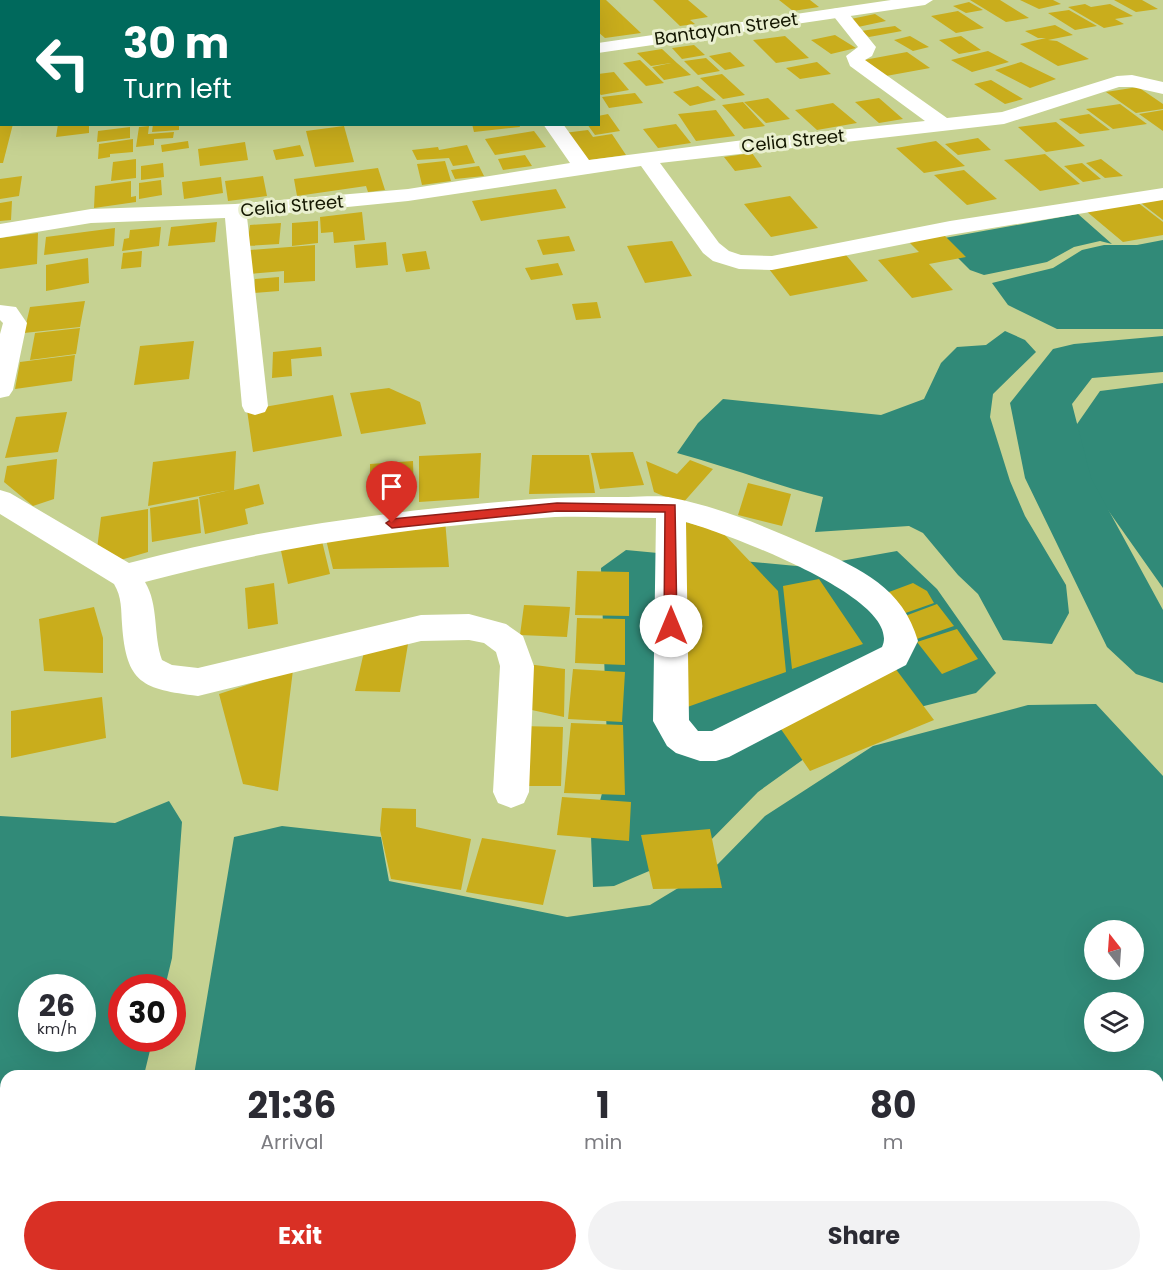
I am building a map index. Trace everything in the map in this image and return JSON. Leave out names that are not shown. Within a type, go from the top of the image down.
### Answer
[{"type":"street","name":"Bantayan Street","points":[[600,47],[925,0]]},
{"type":"street","points":[[839,13],[867,47],[866,52],[855,56],[856,62],[944,125]]},
{"type":"street","name":"Celia Street","points":[[0,231],[91,216],[235,211],[408,195],[583,167],[1004,118],[1117,82],[1132,81],[1163,88]]},
{"type":"street","points":[[554,126],[583,167]]},
{"type":"street","points":[[647,159],[711,248],[721,256],[739,262],[772,262],[950,228],[1163,194]]},
{"type":"street","points":[[235,211],[255,406]]},
{"type":"street","points":[[0,312],[7,312],[15,322],[0,390]]},
{"type":"street","points":[[0,500],[125,576],[135,594],[140,645],[148,668],[166,678],[198,681],[421,628],[468,627],[494,633],[511,645],[517,666],[511,792]]},
{"type":"street","points":[[125,576],[215,552],[289,538],[413,520],[557,507],[671,508],[730,524],[792,551],[836,571],[880,600],[896,622],[901,641],[894,656],[716,746],[695,747],[678,735],[670,721],[671,508]]},
{"type":"water","points":[[1078,214],[1112,244],[1100,241],[1074,247],[1047,262],[984,275],[970,270],[939,239]]},
{"type":"water","points":[[1163,240],[1163,329],[1057,329],[1008,305],[992,283],[1053,268],[1082,250],[1104,245],[1137,245]]},
{"type":"water","points":[[1005,331],[1025,340],[1036,352],[993,394],[990,417],[1010,481],[1025,516],[1066,585],[1069,613],[1052,644],[1003,640],[978,594],[958,575],[923,533],[909,526],[815,532],[823,497],[677,453],[698,423],[723,399],[881,415],[924,399],[941,363],[957,347],[986,345]]},
{"type":"water","points":[[1163,383],[1163,588],[1086,479],[1075,427],[1100,391]]},
{"type":"water","points":[[626,550],[807,567],[897,551],[937,589],[996,673],[976,693],[880,717],[826,743],[758,792],[703,848],[614,886],[593,887],[591,836],[608,770],[601,568]]},
{"type":"water","points":[[1096,704],[1163,776],[1163,1070],[195,1070],[234,837],[282,826],[381,837],[389,881],[567,917],[650,905],[718,864],[765,816],[873,746],[1028,705]]},
{"type":"water","points":[[169,801],[182,822],[172,958],[168,974],[108,974],[108,1052],[150,1052],[145,1070],[0,1070],[0,816],[115,823]]},
{"type":"building","points":[[600,0],[606,0],[641,33],[605,38],[600,34]]},
{"type":"building","points":[[653,0],[688,0],[708,17],[690,20],[695,24],[680,26]]},
{"type":"building","points":[[779,0],[810,0],[819,7],[793,11]]},
{"type":"building","points":[[970,0],[1000,0],[1029,18],[1006,22]]},
{"type":"building","points":[[1020,0],[1053,0],[1061,4],[1039,9]]},
{"type":"building","points":[[1114,0],[1142,0],[1158,9],[1136,12]]},
{"type":"building","points":[[969,2],[983,10],[966,13],[953,6]]},
{"type":"building","points":[[1085,4],[1091,7],[1110,4],[1133,16],[1115,19],[1124,24],[1104,28],[1068,7]]},
{"type":"building","points":[[1069,10],[1097,26],[1075,30],[1048,13]]},
{"type":"building","points":[[958,11],[984,28],[956,33],[931,16]]},
{"type":"building","points":[[875,14],[886,21],[858,27],[846,20]]},
{"type":"building","points":[[1055,25],[1073,35],[1048,40],[1057,41],[1089,59],[1058,66],[1020,44],[1046,38],[1038,38],[1025,31]]},
{"type":"building","points":[[895,26],[902,31],[869,37],[861,31]]},
{"type":"building","points":[[835,35],[856,48],[831,54],[811,40]]},
{"type":"building","points":[[785,36],[809,58],[776,63],[753,40]]},
{"type":"building","points":[[910,36],[929,47],[913,51],[894,40]]},
{"type":"building","points":[[961,36],[981,50],[959,54],[939,40]]},
{"type":"building","points":[[694,45],[705,55],[682,59],[672,48]]},
{"type":"building","points":[[662,49],[691,75],[664,80],[652,67],[671,63],[651,66],[637,53]]},
{"type":"building","points":[[988,51],[1009,62],[972,72],[951,60]]},
{"type":"building","points":[[730,52],[745,66],[725,70],[709,56]]},
{"type":"building","points":[[907,52],[930,68],[886,76],[864,60]]},
{"type":"building","points":[[706,58],[720,71],[698,75],[684,61]]},
{"type":"building","points":[[640,60],[664,83],[646,86],[623,63]]},
{"type":"building","points":[[817,62],[831,74],[800,79],[786,68]]},
{"type":"building","points":[[1021,62],[1056,79],[1030,88],[995,70]]},
{"type":"building","points":[[614,72],[629,90],[601,95],[600,74]]},
{"type":"building","points":[[722,74],[745,95],[723,99],[700,78]]},
{"type":"building","points":[[991,80],[1023,99],[1005,104],[974,84]]},
{"type":"building","points":[[698,86],[716,100],[690,106],[673,92]]},
{"type":"building","points":[[1138,87],[1163,104],[1163,109],[1136,113],[1106,92]]},
{"type":"building","points":[[635,93],[643,103],[609,108],[602,97]]},
{"type":"building","points":[[768,98],[790,119],[766,123],[744,102]]},
{"type":"building","points":[[879,98],[903,119],[879,123],[855,102]]},
{"type":"building","points":[[743,102],[765,126],[744,129],[722,105]]},
{"type":"building","points":[[833,103],[857,123],[817,130],[795,110]]},
{"type":"building","points":[[1120,104],[1147,124],[1113,129],[1086,109]]},
{"type":"building","points":[[716,110],[735,136],[696,141],[678,114]]},
{"type":"building","points":[[1163,110],[1163,131],[1139,114]]},
{"type":"building","points":[[608,114],[620,131],[595,135],[588,126],[600,126],[600,116]]},
{"type":"building","points":[[1089,114],[1110,130],[1080,134],[1059,119]]},
{"type":"building","points":[[1056,122],[1085,146],[1046,152],[1018,127]]},
{"type":"building","points":[[676,124],[691,143],[658,148],[643,129]]},
{"type":"building","points":[[0,126],[12,126],[3,163],[0,163]]},
{"type":"building","points":[[58,126],[89,126],[89,133],[56,137]]},
{"type":"building","points":[[149,126],[148,134],[174,132],[173,138],[154,139],[154,145],[136,147],[139,127]]},
{"type":"building","points":[[153,126],[179,126],[179,130],[152,132]]},
{"type":"building","points":[[344,126],[354,162],[315,167],[306,131]]},
{"type":"building","points":[[472,126],[520,127],[474,132]]},
{"type":"building","points":[[130,127],[130,138],[97,142],[98,131]]},
{"type":"building","points":[[588,130],[593,137],[612,134],[626,155],[582,161],[564,133]]},
{"type":"building","points":[[534,131],[546,147],[495,155],[485,139]]},
{"type":"building","points":[[978,138],[991,150],[958,155],[945,144]]},
{"type":"building","points":[[133,139],[133,152],[110,154],[110,157],[98,159],[99,144]]},
{"type":"building","points":[[188,141],[189,148],[162,152],[161,145]]},
{"type":"building","points":[[936,141],[965,166],[924,173],[896,148]]},
{"type":"building","points":[[245,142],[248,160],[200,166],[198,149]]},
{"type":"building","points":[[300,145],[304,156],[276,160],[273,150]]},
{"type":"building","points":[[467,145],[475,163],[453,166],[449,158],[417,160],[412,150],[438,147],[439,150]]},
{"type":"building","points":[[752,153],[762,167],[735,171],[724,157]]},
{"type":"building","points":[[1045,154],[1080,184],[1040,191],[1004,160]]},
{"type":"building","points":[[525,155],[532,166],[503,170],[498,159]]},
{"type":"building","points":[[136,159],[136,178],[111,181],[113,162]]},
{"type":"building","points":[[1101,159],[1123,176],[1105,178],[1086,163]]},
{"type":"building","points":[[445,161],[451,181],[422,185],[417,164]]},
{"type":"building","points":[[163,163],[164,177],[141,180],[141,166]]},
{"type":"building","points":[[1082,163],[1101,179],[1083,182],[1064,166]]},
{"type":"building","points":[[479,166],[484,176],[455,179],[451,170]]},
{"type":"building","points":[[378,168],[385,190],[368,192],[366,186],[297,196],[294,179]]},
{"type":"building","points":[[964,170],[997,199],[967,205],[934,175]]},
{"type":"building","points":[[22,176],[19,196],[0,199],[0,179]]},
{"type":"building","points":[[263,176],[267,196],[228,201],[225,181]]},
{"type":"building","points":[[221,177],[223,193],[184,199],[182,182]]},
{"type":"building","points":[[161,180],[162,195],[139,199],[139,183]]},
{"type":"building","points":[[131,181],[131,197],[136,196],[136,202],[94,208],[95,186]]},
{"type":"building","points":[[556,189],[566,208],[481,221],[472,201]]},
{"type":"building","points":[[790,196],[818,228],[771,237],[744,204]]},
{"type":"building","points":[[1163,199],[1163,220],[1141,203]]},
{"type":"building","points":[[12,201],[11,220],[0,221],[0,203]]},
{"type":"building","points":[[1137,202],[1163,222],[1163,235],[1123,242],[1086,211]]},
{"type":"building","points":[[362,212],[365,240],[334,243],[333,232],[321,233],[320,217]]},
{"type":"building","points":[[318,221],[318,243],[292,246],[292,223]]},
{"type":"building","points":[[217,222],[215,242],[168,246],[171,227]]},
{"type":"building","points":[[281,223],[279,244],[247,246],[250,225]]},
{"type":"building","points":[[161,227],[159,246],[122,251],[124,239],[129,238],[130,230]]},
{"type":"building","points":[[115,228],[114,246],[44,255],[46,237]]},
{"type":"building","points":[[38,233],[37,264],[0,269],[0,238]]},
{"type":"building","points":[[944,235],[966,257],[929,264],[953,290],[912,298],[878,260],[919,252],[908,241]]},
{"type":"building","points":[[569,236],[575,251],[543,255],[537,240]]},
{"type":"building","points":[[672,241],[692,276],[645,283],[627,246]]},
{"type":"building","points":[[386,242],[388,265],[356,268],[354,245]]},
{"type":"building","points":[[315,245],[315,281],[284,283],[284,271],[249,274],[250,250]]},
{"type":"building","points":[[142,251],[141,267],[121,269],[123,253]]},
{"type":"building","points":[[426,251],[430,269],[406,272],[402,254]]},
{"type":"building","points":[[846,255],[868,281],[790,296],[769,269]]},
{"type":"building","points":[[88,258],[89,283],[46,291],[46,265]]},
{"type":"building","points":[[558,263],[563,275],[531,280],[525,268]]},
{"type":"building","points":[[279,277],[279,291],[254,293],[255,279]]},
{"type":"building","points":[[85,301],[80,327],[24,333],[30,307]]},
{"type":"building","points":[[597,302],[601,318],[576,320],[572,304]]},
{"type":"building","points":[[80,328],[76,354],[30,360],[35,333]]},
{"type":"building","points":[[194,341],[189,379],[134,385],[140,346]]},
{"type":"building","points":[[321,347],[322,356],[291,359],[292,376],[272,378],[273,352]]},
{"type":"building","points":[[75,355],[72,381],[15,389],[20,362]]},
{"type":"building","points":[[389,388],[420,402],[426,424],[361,434],[350,393]]},
{"type":"building","points":[[333,395],[342,436],[253,452],[247,410]]},
{"type":"building","points":[[67,412],[58,452],[5,458],[16,417]]},
{"type":"building","points":[[236,451],[234,490],[259,484],[264,504],[245,509],[248,524],[205,534],[199,497],[230,490],[148,506],[153,462]]},
{"type":"building","points":[[633,452],[644,485],[600,489],[591,453]]},
{"type":"building","points":[[481,453],[479,498],[419,502],[419,456]]},
{"type":"building","points":[[532,455],[589,455],[595,493],[529,494]]},
{"type":"building","points":[[57,459],[54,499],[33,506],[4,482],[7,466]]},
{"type":"building","points":[[690,460],[713,469],[682,504],[654,492],[646,461],[677,474]]},
{"type":"building","points":[[413,461],[414,497],[370,501],[370,464]]},
{"type":"building","points":[[748,483],[791,494],[782,526],[738,515]]},
{"type":"building","points":[[198,499],[201,533],[152,542],[150,508]]},
{"type":"building","points":[[148,509],[148,552],[117,561],[97,549],[101,517]]},
{"type":"building","points":[[674,519],[722,532],[778,591],[786,672],[679,710]]},
{"type":"building","points":[[445,520],[449,567],[333,569],[325,535]]},
{"type":"building","points":[[321,537],[330,574],[288,584],[280,546]]},
{"type":"building","points":[[577,571],[629,572],[629,616],[575,615]]},
{"type":"building","points":[[819,579],[863,644],[792,669],[783,586]]},
{"type":"building","points":[[274,583],[278,624],[248,629],[245,588]]},
{"type":"building","points":[[913,583],[927,591],[934,603],[897,616],[881,595]]},
{"type":"building","points":[[937,604],[954,626],[914,640],[897,619]]},
{"type":"building","points":[[524,605],[570,607],[567,637],[520,635]]},
{"type":"building","points":[[94,607],[103,638],[103,673],[44,671],[39,619]]},
{"type":"building","points":[[577,618],[625,619],[625,665],[575,663]]},
{"type":"building","points":[[957,629],[978,659],[942,674],[917,642]]},
{"type":"building","points":[[366,643],[408,644],[400,692],[355,691]]},
{"type":"building","points":[[520,663],[565,669],[564,717],[518,707]]},
{"type":"building","points":[[892,664],[934,720],[810,771],[776,722]]},
{"type":"building","points":[[573,669],[625,672],[622,722],[568,719]]},
{"type":"building","points":[[293,670],[278,791],[243,784],[219,694]]},
{"type":"building","points":[[102,697],[106,738],[11,758],[11,711]]},
{"type":"building","points":[[571,723],[623,725],[625,795],[564,793]]},
{"type":"building","points":[[521,726],[563,727],[561,786],[516,786]]},
{"type":"building","points":[[562,797],[631,802],[629,841],[557,835]]},
{"type":"building","points":[[382,808],[416,809],[416,827],[471,839],[461,890],[391,879],[380,830]]},
{"type":"building","points":[[710,829],[722,888],[653,889],[641,835]]},
{"type":"building","points":[[482,838],[556,850],[543,905],[466,892]]},
{"type":"waterway","points":[[1163,354],[1074,362],[1041,403],[1058,478],[1133,627],[1163,653]]},
{"type":"route","points":[[392,523],[557,507],[671,508],[671,626]]}]
